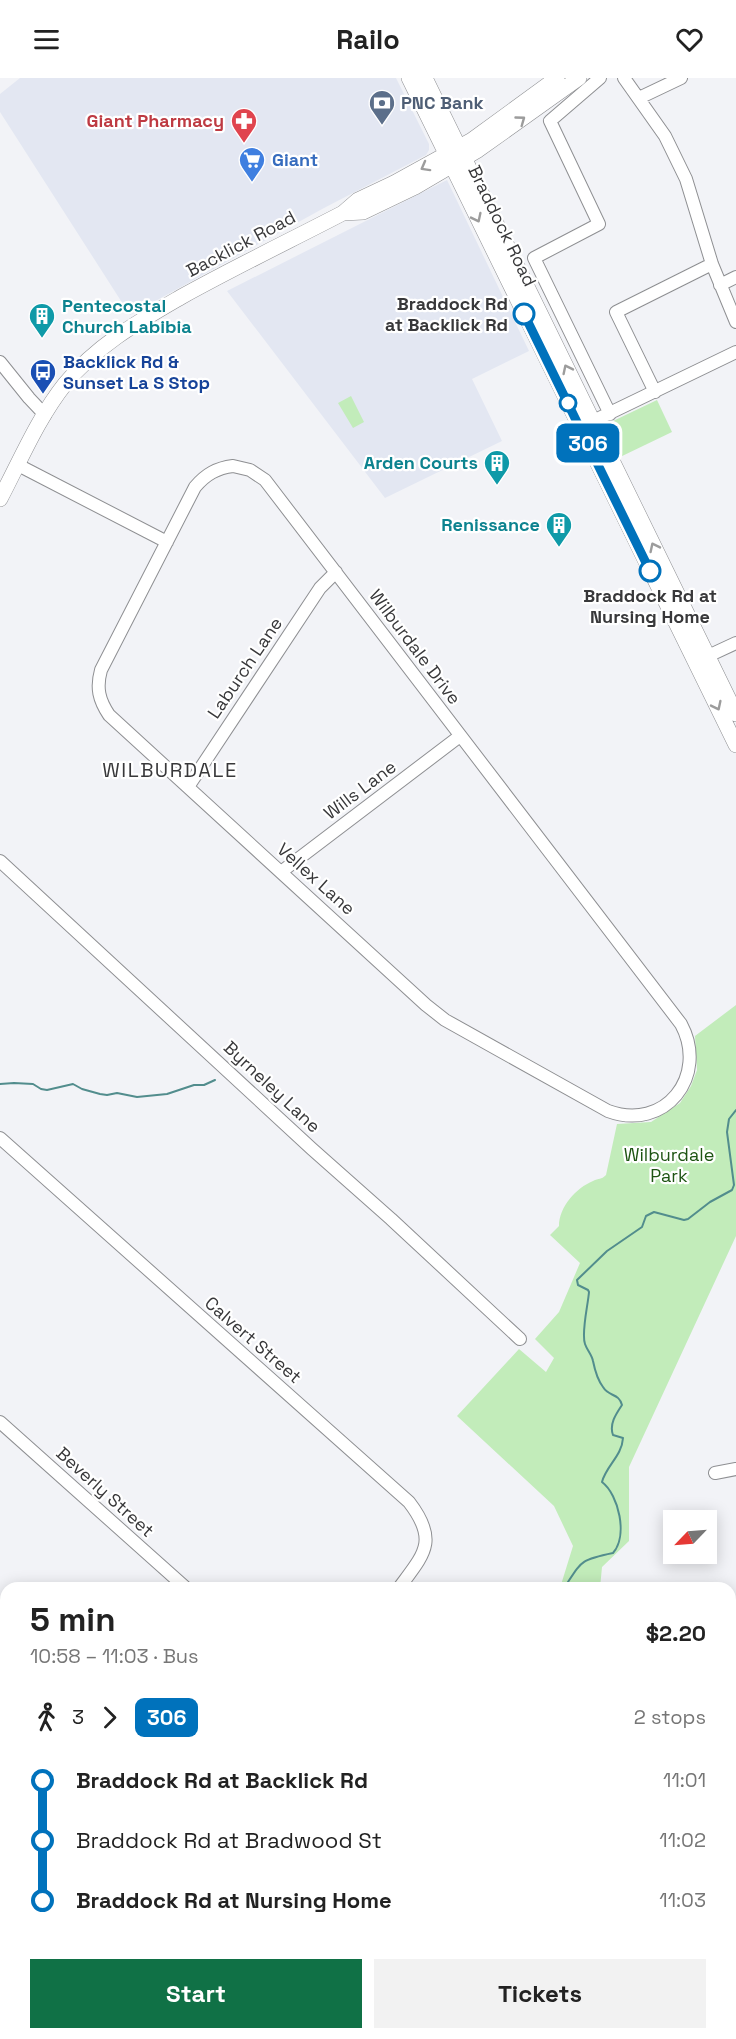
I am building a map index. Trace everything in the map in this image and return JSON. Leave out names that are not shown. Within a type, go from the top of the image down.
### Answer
[{"type":"main road","name":"Braddock Road","points":[[409,78],[454,157],[703,662],[736,746]]},
{"type":"main road","name":"Braddock Road","points":[[425,78],[454,157]]},
{"type":"main road","name":"Backlick Road","points":[[454,157],[557,78]]},
{"type":"main road","name":"Backlick Road","points":[[0,499],[51,403],[78,369],[110,340],[128,327],[247,261],[343,213],[358,200],[454,157],[510,128],[579,78]]},
{"type":"main road","name":"Braddock Road","points":[[703,662],[736,714]]},
{"type":"street","points":[[600,78],[550,121],[599,224],[534,258],[610,414]]},
{"type":"street","points":[[624,78],[665,136],[686,179],[712,264],[736,322]]},
{"type":"street","points":[[639,98],[681,78]]},
{"type":"street","points":[[655,392],[616,312],[712,264]]},
{"type":"street","points":[[720,285],[736,278]]},
{"type":"street","points":[[586,424],[736,352]]},
{"type":"street","points":[[0,362],[25,394],[45,414]]},
{"type":"street","points":[[18,465],[167,542]]},
{"type":"street","name":"Wilburdale Drive","points":[[167,542],[195,487],[215,470],[234,466],[242,467],[265,480],[681,1024],[691,1054],[688,1075],[678,1093]]},
{"type":"street","name":"Vellex Lane","points":[[167,542],[104,662],[98,679],[103,705],[109,715],[433,1010],[453,1025],[608,1112],[626,1116],[647,1114],[657,1110],[678,1093]]},
{"type":"street","name":"Laburch Lane","points":[[188,787],[320,588],[336,572]]},
{"type":"street","points":[[703,662],[736,642]]},
{"type":"street","name":"Wills Lane","points":[[281,872],[460,736]]},
{"type":"street","name":"Byrneley Lane","points":[[0,861],[312,1149],[398,1225],[520,1340]]},
{"type":"street","name":"Calvert Street","points":[[0,1138],[409,1502],[423,1521],[426,1545],[419,1562],[404,1582]]},
{"type":"street","name":"Beverly Street","points":[[0,1422],[179,1582]]},
{"type":"street","points":[[716,1473],[736,1469]]},
{"type":"shaded area","points":[[20,78],[396,78],[429,144],[429,150],[426,155],[324,208],[130,315],[0,112],[0,94]]},
{"type":"shaded area","points":[[447,180],[529,351],[472,379],[502,441],[385,498],[227,291]]},
{"type":"green space","points":[[351,396],[364,422],[353,428],[338,403]]},
{"type":"green space","points":[[657,400],[672,432],[618,458],[608,436],[611,422]]},
{"type":"green space","name":"Wilburdale Park","points":[[736,1005],[736,1236],[629,1467],[629,1541],[602,1567],[601,1582],[562,1582],[573,1546],[554,1506],[457,1416],[519,1349],[546,1372],[554,1358],[535,1339],[559,1312],[580,1263],[550,1235],[559,1226],[565,1205],[575,1193],[606,1175],[617,1124],[651,1122],[680,1103],[691,1086],[697,1070],[695,1036]]},
{"type":"waterway","points":[[0,1084],[33,1084],[47,1090],[73,1084],[100,1094],[117,1093],[137,1097],[167,1094],[215,1080]]},
{"type":"waterway","points":[[568,1582],[582,1563],[613,1553],[618,1546],[621,1526],[613,1496],[602,1482],[622,1444],[623,1438],[613,1435],[612,1427],[622,1405],[619,1399],[605,1390],[596,1375],[592,1357],[584,1339],[589,1292],[578,1285],[577,1280],[607,1251],[642,1227],[646,1216],[654,1212],[688,1219],[710,1202],[732,1190],[734,1185],[727,1132],[729,1119],[736,1110]]},
{"type":"bus line","name":"306","points":[[524,314],[650,571]]},
{"type":"place","name":"PNC Bank","points":[[382,126]]},
{"type":"place","name":"Giant Pharmacy","points":[[244,144]]},
{"type":"place","name":"Giant","points":[[252,183]]},
{"type":"place","name":"Braddock Rd at Backlick Rd","points":[[524,314]]},
{"type":"place","name":"Pentecostal Church Labibia","points":[[42,339]]},
{"type":"place","name":"Backlick Rd & Sunset La S Stop","points":[[43,395]]},
{"type":"place","name":"Arden Courts","points":[[497,486]]},
{"type":"place","name":"Renissance","points":[[559,548]]},
{"type":"place","name":"Braddock Rd at Nursing Home","points":[[650,571]]},
{"type":"district","name":"WILBURDALE","points":[[170,770]]}]
